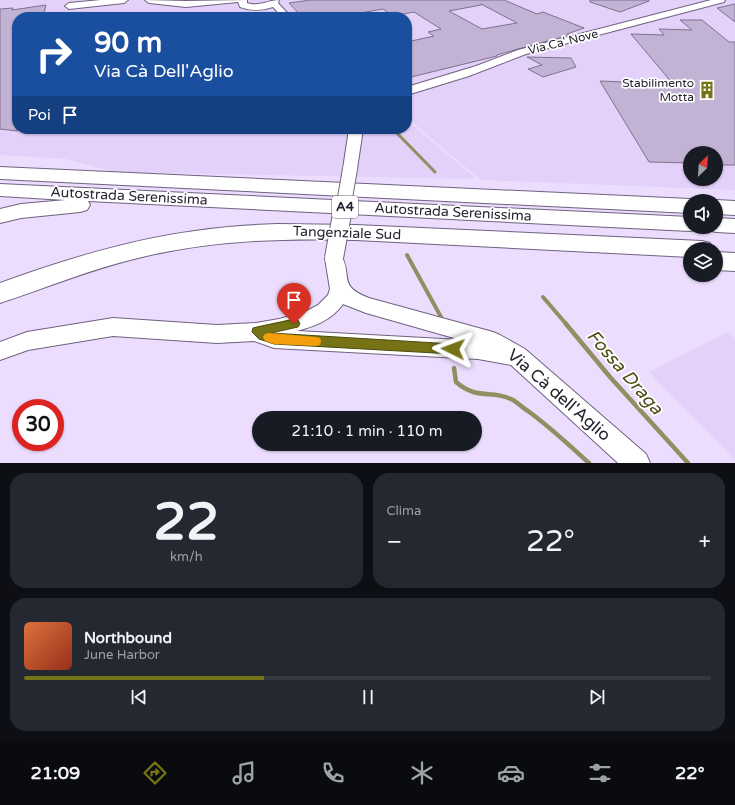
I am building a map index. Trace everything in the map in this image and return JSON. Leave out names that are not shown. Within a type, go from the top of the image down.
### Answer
[{"type":"highway","name":"Autostrada Serenissima","points":[[0,173],[683,206]]},
{"type":"highway","name":"Autostrada Serenissima","points":[[0,190],[683,224]]},
{"type":"highway","name":"A4","points":[[0,216],[21,211],[90,205],[233,201]]},
{"type":"highway","points":[[723,207],[735,208]]},
{"type":"highway","points":[[723,225],[735,226]]},
{"type":"highway","name":"Tangenziale Sud","points":[[0,293],[122,253],[222,235],[276,231],[345,231],[683,248]]},
{"type":"highway","name":"Tangenziale Sud","points":[[0,305],[84,276],[144,260],[204,249],[251,244],[349,242],[683,260]]},
{"type":"highway","points":[[723,250],[735,251]]},
{"type":"highway","points":[[723,261],[735,262]]},
{"type":"street","points":[[61,0],[69,12]]},
{"type":"street","points":[[67,3],[124,0]]},
{"type":"street","points":[[149,0],[186,4],[240,2],[250,7],[260,7],[278,12]]},
{"type":"street","name":"Via Ca' Nove","points":[[412,90],[438,83],[494,64],[522,52],[721,0]]},
{"type":"street","points":[[260,7],[275,1],[283,12]]},
{"type":"street","points":[[67,3],[75,12]]},
{"type":"street","points":[[412,100],[438,83]]},
{"type":"street","points":[[0,351],[27,341],[113,327],[217,334],[257,332],[279,328],[310,319],[325,311],[334,300],[340,289],[334,258],[355,134]]},
{"type":"street","name":"Via Cà dell'Aglio","points":[[340,289],[349,298],[366,305],[465,332],[492,341],[518,356],[637,463]]},
{"type":"street","points":[[257,332],[274,339],[478,350],[518,356]]},
{"type":"shaded area","points":[[0,0],[210,0],[197,2],[204,2],[218,0],[265,0],[279,12],[12,12],[12,134],[412,134],[412,124],[476,179],[114,172],[66,159],[0,155]]},
{"type":"shaded area","points":[[269,0],[735,0],[735,190],[481,180],[412,122],[412,12],[282,12]]},
{"type":"shaded area","points":[[728,332],[735,338],[735,460],[649,372]]},
{"type":"building","points":[[310,0],[504,0],[537,14],[543,12],[584,28],[567,34],[570,35],[497,56],[412,77],[412,41],[434,36],[428,32],[441,29],[414,12],[387,12],[383,9],[366,12],[297,12],[289,3]],"holes":[[[481,4],[517,23],[482,29],[449,11]]]},
{"type":"building","points":[[590,0],[649,1],[620,12],[590,2]]},
{"type":"building","points":[[735,4],[735,22],[717,8]]},
{"type":"building","points":[[46,5],[44,12],[12,12],[12,130],[0,129],[0,9],[13,8],[12,10]]},
{"type":"building","points":[[680,20],[702,20],[729,42],[735,42],[735,165],[723,165],[723,146],[683,146],[683,163],[649,162],[600,81],[673,84],[631,34],[664,35],[659,29],[692,30]]},
{"type":"building","points":[[527,57],[571,58],[576,67],[543,77],[528,69],[542,65]]},
{"type":"waterway","name":"Fossa Draga","points":[[398,134],[435,172]]},
{"type":"waterway","points":[[407,255],[441,317]]},
{"type":"waterway","name":"Fossa Draga","points":[[543,297],[567,325]]},
{"type":"waterway","name":"Fossa Draga","points":[[566,324],[610,377],[688,463]]},
{"type":"waterway","points":[[454,368],[456,382],[464,388],[478,393],[498,395],[513,400],[544,423],[589,463]]},
{"type":"slow traffic","points":[[269,337],[274,339],[316,341]]},
{"type":"place","name":"Stabilimento Motta","points":[[707,90]]},
{"type":"route","points":[[294,324],[257,332],[274,339],[453,349]]}]
